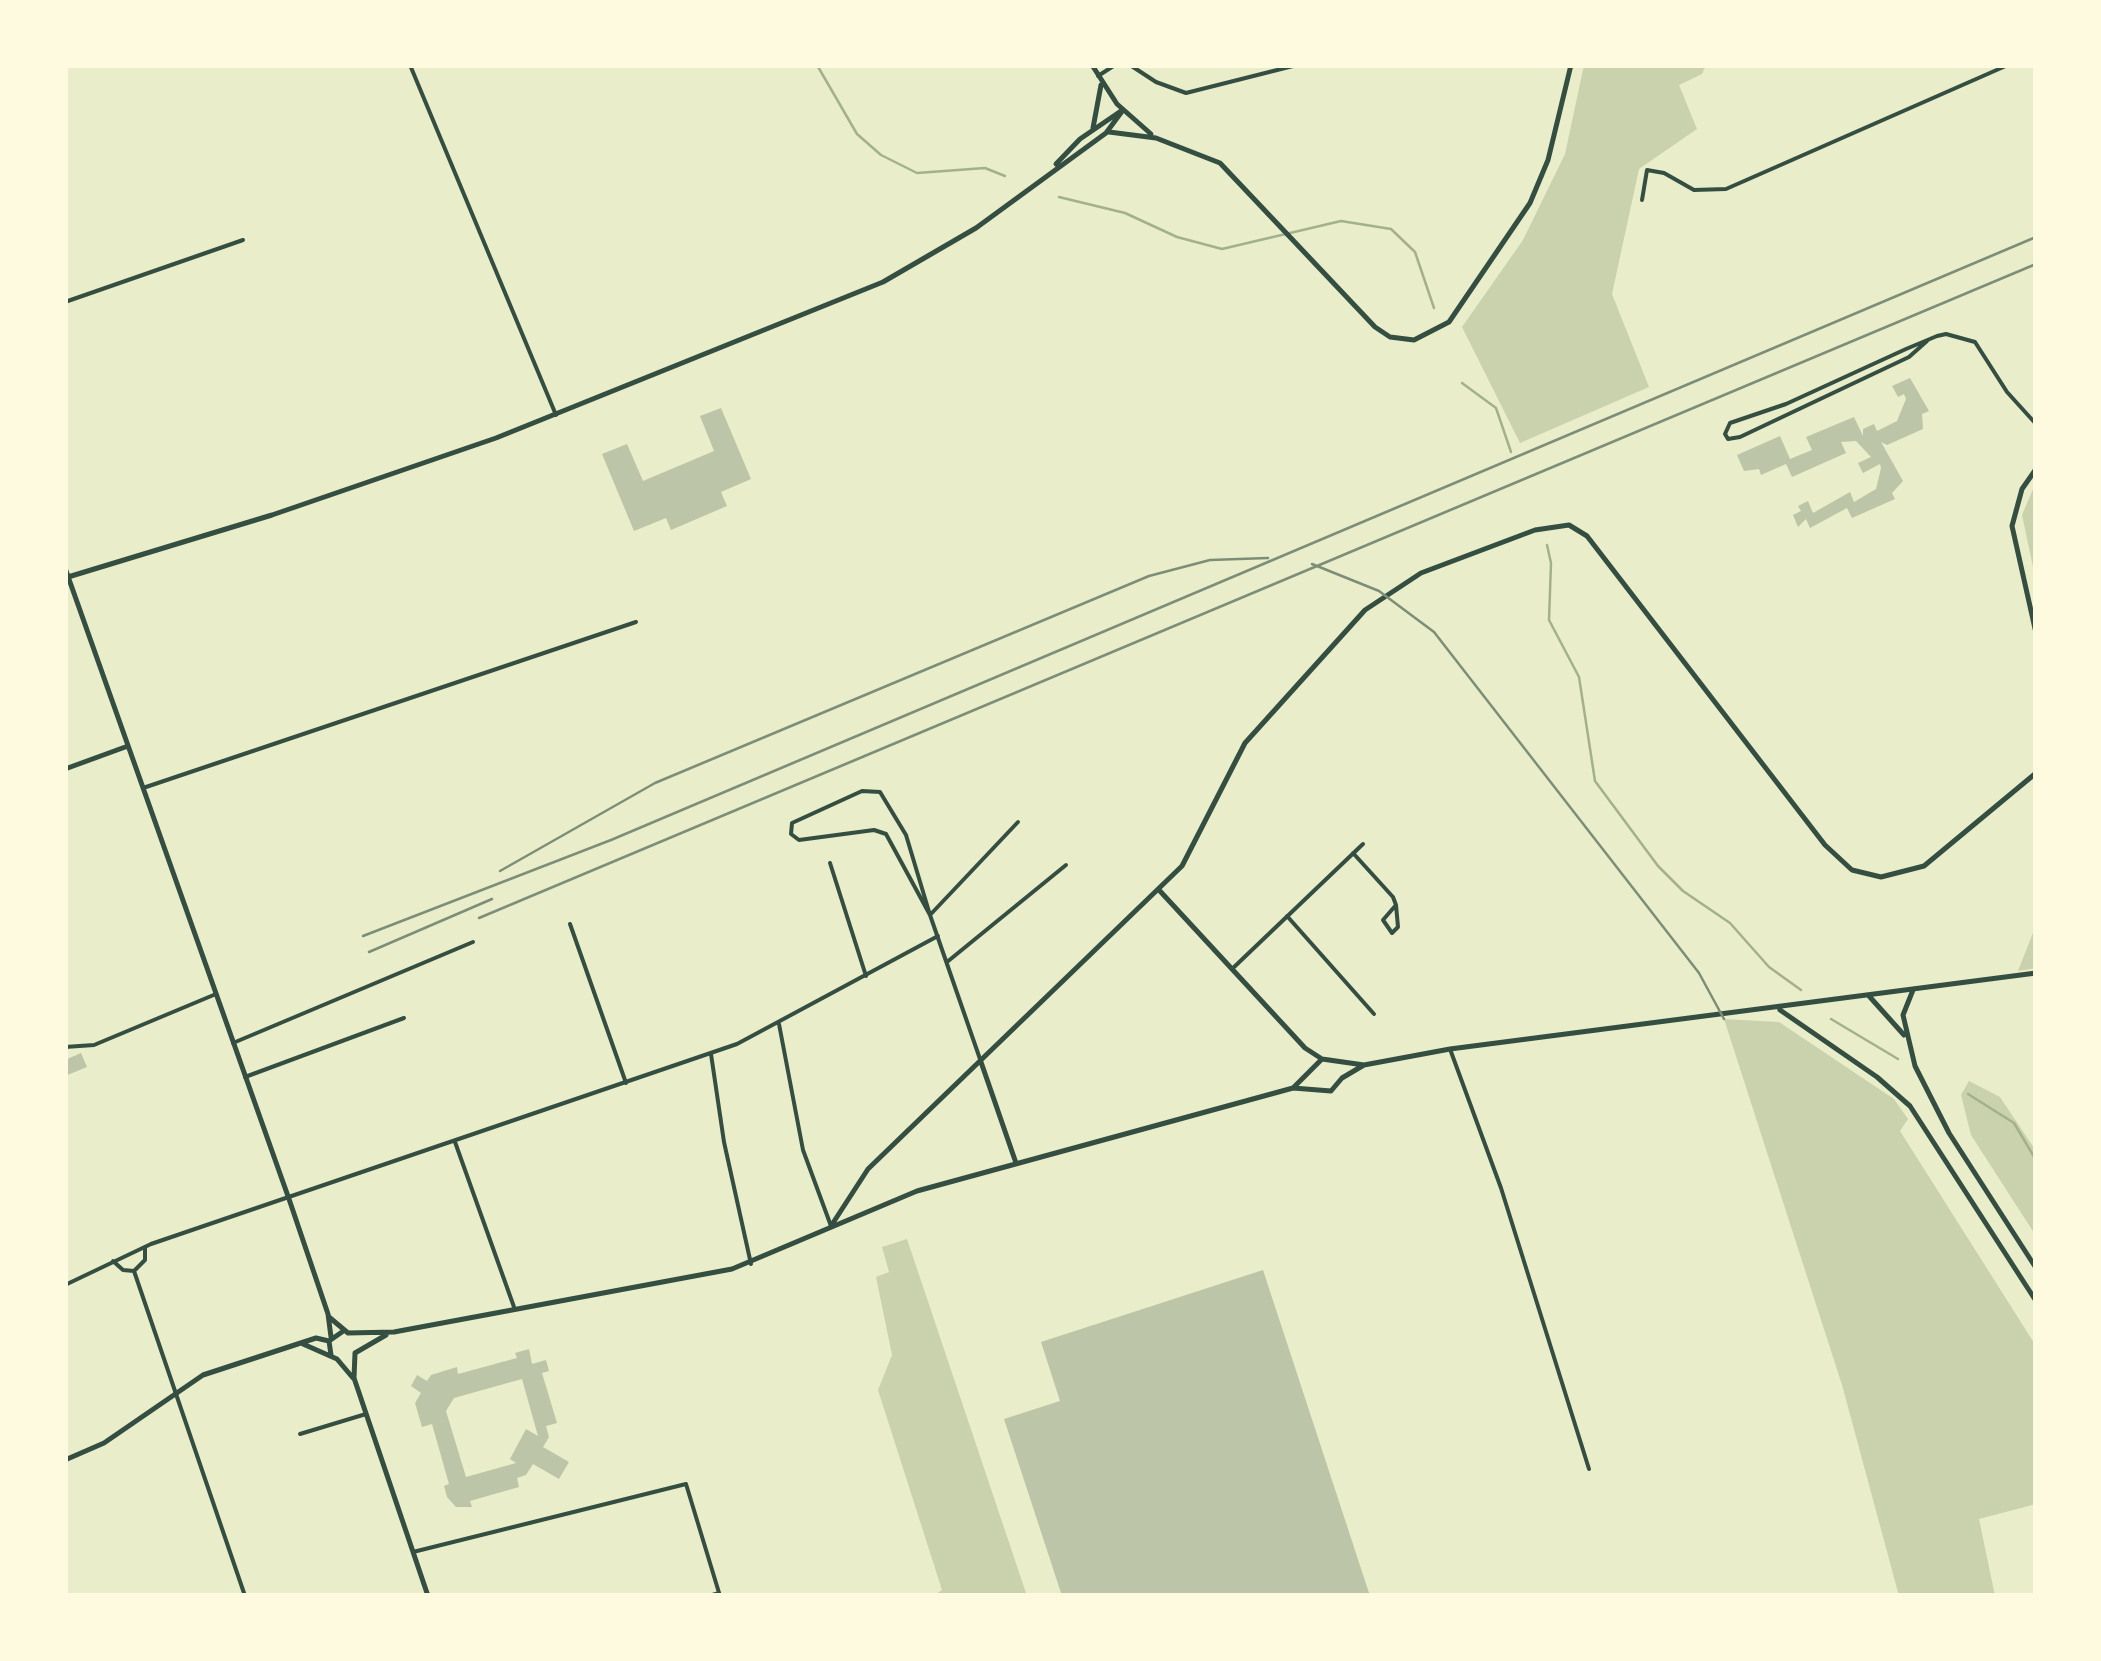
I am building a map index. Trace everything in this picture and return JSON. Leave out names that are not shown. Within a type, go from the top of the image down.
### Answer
[{"type":"street","points":[[410,65],[556,415]]},
{"type":"street","points":[[1092,65],[1123,110],[1156,138]]},
{"type":"street","points":[[1099,79],[1115,65]]},
{"type":"street","points":[[1132,66],[1156,82],[1186,93],[1297,65]]},
{"type":"street","points":[[1106,133],[1156,138],[1215,159],[1387,336],[1419,339],[1442,328],[1456,313],[1530,203],[1548,160],[1571,65]]},
{"type":"street","points":[[1642,200],[1648,170],[1664,173],[1694,190],[1726,189],[2008,65]]},
{"type":"street","points":[[1092,129],[1100,106],[1099,79]]},
{"type":"street","points":[[1051,170],[1092,129],[1123,110]]},
{"type":"street","points":[[68,577],[272,515],[556,415],[899,274],[949,247],[1106,133],[1123,110]]},
{"type":"street","points":[[65,302],[244,240]]},
{"type":"street","points":[[1927,341],[1909,356],[1740,437],[1728,439],[1724,434],[1730,423],[1927,341],[1946,334],[1972,340],[2036,424]]},
{"type":"street","points":[[2036,469],[2022,489],[2012,526],[2036,633]]},
{"type":"street","points":[[830,1226],[868,1169],[1159,890],[1192,851],[1245,743],[1365,610],[1421,573],[1534,530],[1563,525],[1581,530],[1640,601],[1825,845],[1845,865],[1866,875],[1898,875],[1924,866],[2036,773]]},
{"type":"street","points":[[65,568],[289,1199],[329,1317],[334,1357]]},
{"type":"street","points":[[143,788],[636,622]]},
{"type":"street","points":[[65,769],[128,746]]},
{"type":"street","points":[[930,915],[882,831],[798,840],[791,834],[791,825],[862,792],[880,792],[906,835],[1016,1163]]},
{"type":"street","points":[[930,915],[1018,822]]},
{"type":"street","points":[[1232,968],[1363,844]]},
{"type":"street","points":[[1353,853],[1396,905],[1398,927],[1392,933],[1383,920],[1396,905]]},
{"type":"street","points":[[830,863],[866,976]]},
{"type":"street","points":[[946,962],[1066,865]]},
{"type":"street","points":[[1159,890],[1304,1048],[1322,1059],[1364,1065],[1450,1049],[2036,973]]},
{"type":"street","points":[[1287,916],[1374,1014]]},
{"type":"street","points":[[570,924],[626,1084]]},
{"type":"street","points":[[65,1285],[148,1246],[711,1054],[779,1024],[938,936]]},
{"type":"street","points":[[233,1043],[473,942]]},
{"type":"street","points":[[1914,990],[1903,1011],[1906,1037],[1949,1133],[2036,1268]]},
{"type":"street","points":[[65,1046],[94,1045],[216,994]]},
{"type":"street","points":[[1869,996],[1906,1037]]},
{"type":"street","points":[[1778,1008],[1910,1106],[2036,1302]]},
{"type":"street","points":[[245,1077],[404,1018]]},
{"type":"street","points":[[779,1024],[800,1142],[830,1226]]},
{"type":"street","points":[[1304,1048],[1315,1090]]},
{"type":"street","points":[[1450,1049],[1501,1188],[1589,1469]]},
{"type":"street","points":[[711,1054],[724,1142],[750,1264]]},
{"type":"street","points":[[1293,1088],[1322,1059]]},
{"type":"street","points":[[1334,1062],[1342,1078]]},
{"type":"street","points":[[65,1460],[108,1440],[175,1390],[213,1371],[318,1338],[394,1332],[750,1264],[894,1198],[1293,1088],[1331,1091],[1342,1078],[1364,1065]]},
{"type":"street","points":[[455,1141],[514,1307]]},
{"type":"street","points":[[134,1271],[145,1260],[148,1246]]},
{"type":"street","points":[[113,1261],[119,1268],[134,1271]]},
{"type":"street","points":[[134,1271],[245,1596]]},
{"type":"street","points":[[329,1317],[356,1342],[354,1378],[428,1596]]},
{"type":"street","points":[[334,1357],[354,1354],[394,1332]]},
{"type":"street","points":[[303,1344],[334,1357],[354,1378]]},
{"type":"street","points":[[300,1434],[366,1414]]},
{"type":"street","points":[[413,1552],[686,1484],[719,1594],[709,1596]]},
{"type":"green space","points":[[1584,65],[1706,65],[1702,74],[1679,85],[1697,129],[1639,169],[1612,294],[1649,387],[1520,443],[1462,327],[1523,240],[1565,154]]},
{"type":"green space","points":[[2036,482],[2036,581],[2022,515]]},
{"type":"green space","points":[[2034,930],[2036,968],[2018,971]]},
{"type":"green space","points":[[1724,1019],[1779,1022],[1894,1099],[1908,1119],[1900,1131],[2036,1346],[2036,1504],[1979,1519],[1995,1596],[1899,1596],[1842,1385]]},
{"type":"green space","points":[[1969,1081],[2000,1097],[2036,1151],[2036,1236],[1971,1135],[1961,1095]]},
{"type":"green space","points":[[907,1239],[1027,1596],[933,1596],[942,1590],[878,1390],[892,1355],[876,1277],[889,1272],[882,1247]]},
{"type":"building","points":[[1910,378],[1929,411],[1922,414],[1923,429],[1887,445],[1881,442],[1903,481],[1892,493],[1895,499],[1852,518],[1847,508],[1810,528],[1806,519],[1798,527],[1793,515],[1801,511],[1798,506],[1808,501],[1813,513],[1850,492],[1854,502],[1876,489],[1880,464],[1863,473],[1858,463],[1871,457],[1856,441],[1841,442],[1846,453],[1792,477],[1786,464],[1761,475],[1759,469],[1744,471],[1737,455],[1780,436],[1790,459],[1812,450],[1806,437],[1854,417],[1863,436],[1863,429],[1874,424],[1877,431],[1897,421],[1906,399],[1904,394],[1898,397],[1892,386]]},
{"type":"building","points":[[721,408],[751,479],[721,492],[727,506],[671,530],[666,518],[634,531],[602,454],[627,444],[643,481],[714,451],[700,416]]},
{"type":"building","points":[[81,1053],[87,1067],[65,1076],[65,1060]]},
{"type":"building","points":[[1263,1270],[1370,1596],[1062,1596],[1004,1419],[1060,1401],[1041,1342]]},
{"type":"building","points":[[529,1349],[532,1364],[546,1360],[549,1371],[542,1373],[557,1423],[546,1426],[549,1437],[543,1447],[569,1462],[559,1479],[533,1464],[526,1475],[517,1478],[519,1487],[470,1501],[472,1507],[456,1507],[447,1497],[444,1486],[449,1484],[432,1424],[422,1427],[415,1403],[421,1393],[411,1386],[417,1375],[427,1381],[431,1375],[457,1367],[458,1374],[517,1358],[515,1353]],"holes":[[[522,1379],[538,1436],[526,1429],[510,1459],[516,1463],[466,1477],[446,1411],[454,1398]]]},
{"type":"waterway","points":[[817,65],[857,134],[881,155],[917,173],[985,168],[1005,176]]},
{"type":"waterway","points":[[1059,197],[1125,213],[1177,237],[1222,249],[1341,221],[1391,229],[1415,252],[1434,308]]},
{"type":"waterway","points":[[1462,383],[1496,408],[1511,452]]},
{"type":"waterway","points":[[1547,545],[1551,563],[1549,620],[1579,677],[1595,781],[1658,866],[1683,891],[1730,923],[1769,967],[1801,990]]},
{"type":"waterway","points":[[1831,1019],[1898,1059]]},
{"type":"waterway","points":[[1968,1094],[2014,1123],[2036,1160]]},
{"type":"railway","points":[[363,936],[611,840],[2036,237]]},
{"type":"railway","points":[[479,918],[2036,264]]},
{"type":"railway","points":[[500,871],[655,783],[1149,576],[1210,560],[1268,558]]},
{"type":"railway","points":[[1312,564],[1379,591],[1434,632],[1699,973],[1724,1019]]},
{"type":"railway","points":[[369,952],[492,899]]}]
